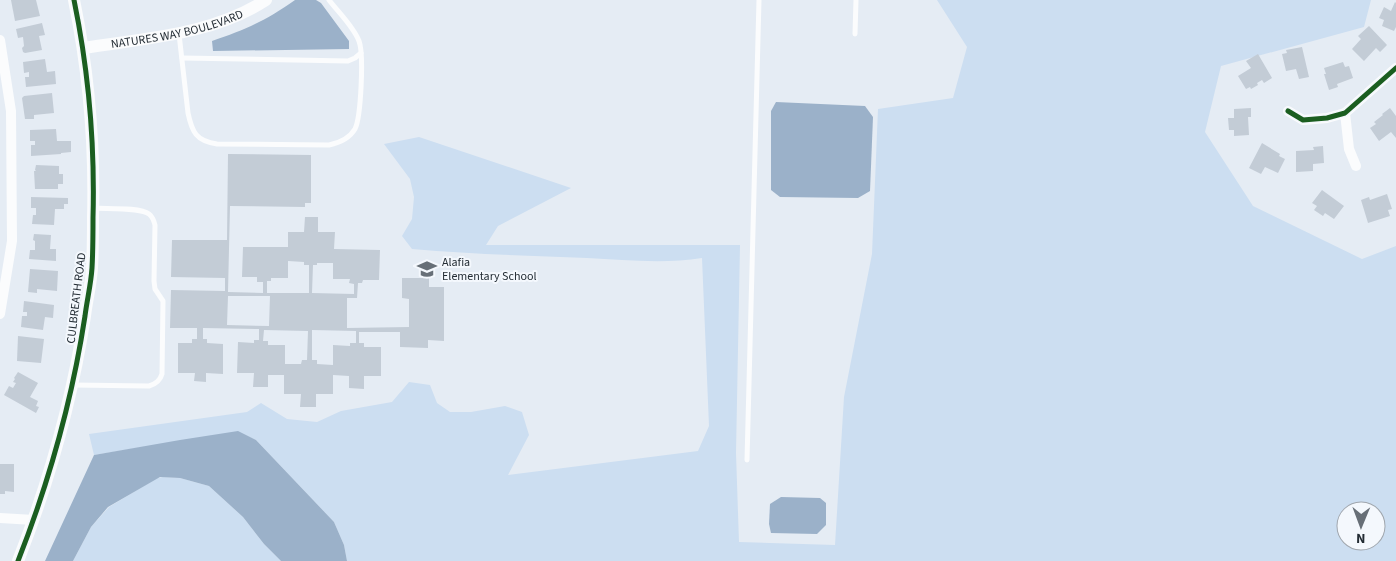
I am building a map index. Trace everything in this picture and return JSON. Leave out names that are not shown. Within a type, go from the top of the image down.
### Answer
[{"type":"street","name":"CULBREATH ROAD","points":[[18,561],[34,520],[59,442],[80,346],[92,268],[92,125],[84,48],[74,0]]},
{"type":"street","name":"NATURES WAY BOULEVARD","points":[[84,48],[197,29],[232,18],[266,0]]},
{"type":"street","points":[[0,40],[11,111],[12,241],[0,314]]},
{"type":"street","points":[[1288,111],[1303,120],[1327,118],[1345,113],[1396,68]]},
{"type":"street","points":[[1345,113],[1348,149],[1356,166]]},
{"type":"street","points":[[0,518],[34,520]]},
{"type":"lane","points":[[179,33],[191,125],[193,132],[202,139],[217,144],[329,145],[346,139],[355,129],[358,121],[361,53],[359,42],[353,30],[330,0]]},
{"type":"lane","points":[[747,460],[759,0]]},
{"type":"lane","points":[[855,34],[856,0]]},
{"type":"lane","points":[[182,58],[348,61],[361,53]]},
{"type":"lane","points":[[72,385],[149,386],[155,384],[162,374],[163,301],[155,289],[154,281],[155,225],[153,218],[148,213],[140,210],[93,208]]},
{"type":"shaded area","points":[[295,0],[316,0],[321,3],[349,41],[349,49],[213,51],[212,41],[255,24]]},
{"type":"shaded area","points":[[937,0],[1371,0],[1364,27],[1221,66],[1205,132],[1253,206],[1362,259],[1396,246],[1396,561],[347,561],[344,545],[334,522],[256,440],[238,432],[94,455],[89,434],[247,412],[261,403],[287,419],[317,422],[341,411],[392,402],[409,382],[430,385],[437,403],[450,412],[471,412],[505,406],[522,412],[529,435],[508,475],[698,451],[709,426],[702,258],[674,261],[645,261],[478,254],[412,249],[402,236],[412,219],[414,197],[410,179],[384,144],[419,137],[571,188],[498,226],[486,245],[740,245],[736,453],[739,542],[835,545],[844,397],[872,254],[878,109],[953,98],[967,47]]},
{"type":"shaded area","points":[[776,102],[865,106],[873,117],[870,191],[858,198],[780,197],[771,190],[771,111]]},
{"type":"shaded area","points":[[238,431],[256,440],[334,522],[344,545],[347,561],[281,561],[264,544],[243,517],[209,486],[180,478],[160,477],[108,507],[91,527],[73,561],[45,561],[94,455]]},
{"type":"shaded area","points":[[157,478],[180,478],[209,486],[243,517],[264,544],[281,561],[73,561],[91,527],[109,507]]},
{"type":"shaded area","points":[[781,497],[820,498],[826,503],[826,525],[817,534],[771,533],[769,524],[770,504]]},
{"type":"building","points":[[11,0],[36,0],[40,16],[15,21]]},
{"type":"building","points":[[1395,2],[1396,27],[1394,31],[1382,26],[1384,20],[1379,18],[1384,7],[1391,11]]},
{"type":"building","points":[[42,23],[45,35],[39,36],[42,50],[23,52],[23,37],[18,38],[16,29]]},
{"type":"building","points":[[1369,26],[1387,45],[1380,52],[1376,48],[1364,61],[1352,49],[1361,39],[1358,36]]},
{"type":"building","points":[[1302,47],[1309,77],[1299,79],[1296,69],[1286,71],[1282,54],[1287,53],[1286,50]]},
{"type":"building","points":[[1258,54],[1272,78],[1264,83],[1262,80],[1251,89],[1250,87],[1246,89],[1238,76],[1251,68],[1246,61]]},
{"type":"building","points":[[45,59],[47,72],[55,71],[56,84],[26,87],[25,77],[29,77],[29,72],[24,73],[23,62]]},
{"type":"building","points":[[1343,62],[1345,67],[1349,66],[1353,78],[1337,84],[1338,87],[1329,90],[1324,68]]},
{"type":"building","points":[[52,93],[54,113],[34,115],[34,119],[25,119],[22,98],[24,96]]},
{"type":"building","points":[[1251,108],[1251,117],[1248,117],[1249,135],[1234,136],[1234,130],[1229,130],[1228,118],[1234,118],[1234,109]]},
{"type":"building","points":[[1390,108],[1396,116],[1396,138],[1391,132],[1379,141],[1370,128]]},
{"type":"building","points":[[56,129],[57,141],[71,141],[71,152],[31,156],[31,145],[35,145],[35,141],[30,141],[30,130]]},
{"type":"building","points":[[1262,143],[1285,159],[1278,173],[1265,167],[1261,174],[1249,168]]},
{"type":"building","points":[[1323,146],[1324,163],[1313,164],[1313,171],[1296,172],[1296,151],[1314,150],[1313,147]]},
{"type":"building","points":[[228,154],[311,155],[311,203],[305,203],[305,207],[230,206],[228,292],[263,293],[263,282],[257,282],[257,277],[242,277],[243,247],[288,247],[288,232],[304,232],[305,217],[318,217],[318,232],[335,232],[334,249],[380,250],[379,280],[363,280],[362,283],[358,283],[357,298],[347,298],[347,328],[409,327],[409,299],[402,298],[402,278],[429,278],[429,287],[444,287],[444,341],[428,340],[428,348],[400,347],[400,332],[359,332],[359,343],[364,343],[364,347],[381,347],[381,376],[364,376],[364,389],[349,388],[349,376],[333,375],[333,394],[316,394],[316,407],[300,407],[301,394],[284,394],[284,375],[268,375],[268,387],[253,387],[254,373],[237,373],[238,342],[254,343],[254,340],[259,340],[259,329],[203,328],[203,339],[207,339],[207,343],[223,344],[223,374],[206,373],[206,382],[194,381],[195,373],[178,373],[178,343],[192,343],[192,339],[197,339],[197,328],[170,328],[171,290],[225,291],[225,278],[171,277],[172,240],[227,240]],"holes":[[[288,261],[304,262],[304,265],[309,265],[309,293],[267,293],[267,281],[271,281],[271,278],[288,278]],[[317,263],[333,263],[333,279],[350,279],[349,283],[354,284],[354,294],[312,293],[313,265],[317,265]],[[228,296],[270,296],[269,326],[227,325]],[[264,330],[308,331],[307,360],[302,360],[301,364],[285,364],[285,345],[268,345],[268,341],[263,341]],[[312,330],[356,331],[356,343],[350,343],[350,346],[333,345],[333,365],[317,364],[317,360],[312,360]]]},
{"type":"building","points":[[36,165],[59,166],[59,174],[63,174],[63,184],[58,184],[58,189],[35,189],[34,171],[36,171]]},
{"type":"building","points":[[1322,190],[1344,206],[1334,219],[1325,213],[1323,216],[1314,210],[1317,206],[1312,203]]},
{"type":"building","points":[[1387,194],[1392,209],[1388,210],[1390,216],[1368,223],[1361,200],[1369,197],[1370,200]]},
{"type":"building","points":[[31,197],[68,198],[68,204],[64,204],[64,209],[55,209],[54,225],[32,224],[33,215],[36,215],[36,208],[31,208]]},
{"type":"building","points":[[34,234],[51,235],[50,249],[56,249],[56,261],[29,259],[30,250],[35,250]]},
{"type":"building","points":[[30,269],[58,271],[57,291],[37,289],[37,293],[28,292]]},
{"type":"building","points":[[24,301],[54,305],[53,318],[45,317],[43,330],[21,327],[22,316],[27,316],[27,312],[23,312]]},
{"type":"building","points":[[18,336],[44,339],[41,363],[17,361]]},
{"type":"building","points":[[18,372],[38,383],[30,397],[38,401],[36,406],[39,407],[36,413],[4,395],[9,386],[13,388],[16,383],[13,382],[14,378]]},
{"type":"building","points":[[0,464],[14,464],[14,492],[5,491],[5,494],[0,494]]},
{"type":"cycle path","points":[[18,561],[40,501],[66,410],[80,348],[91,274],[93,249],[92,136],[84,54],[74,0]]},
{"type":"cycle path","points":[[1288,111],[1303,120],[1327,118],[1345,113],[1396,68]]},
{"type":"place","name":"Alafia Elementary School","points":[[427,269]]}]
